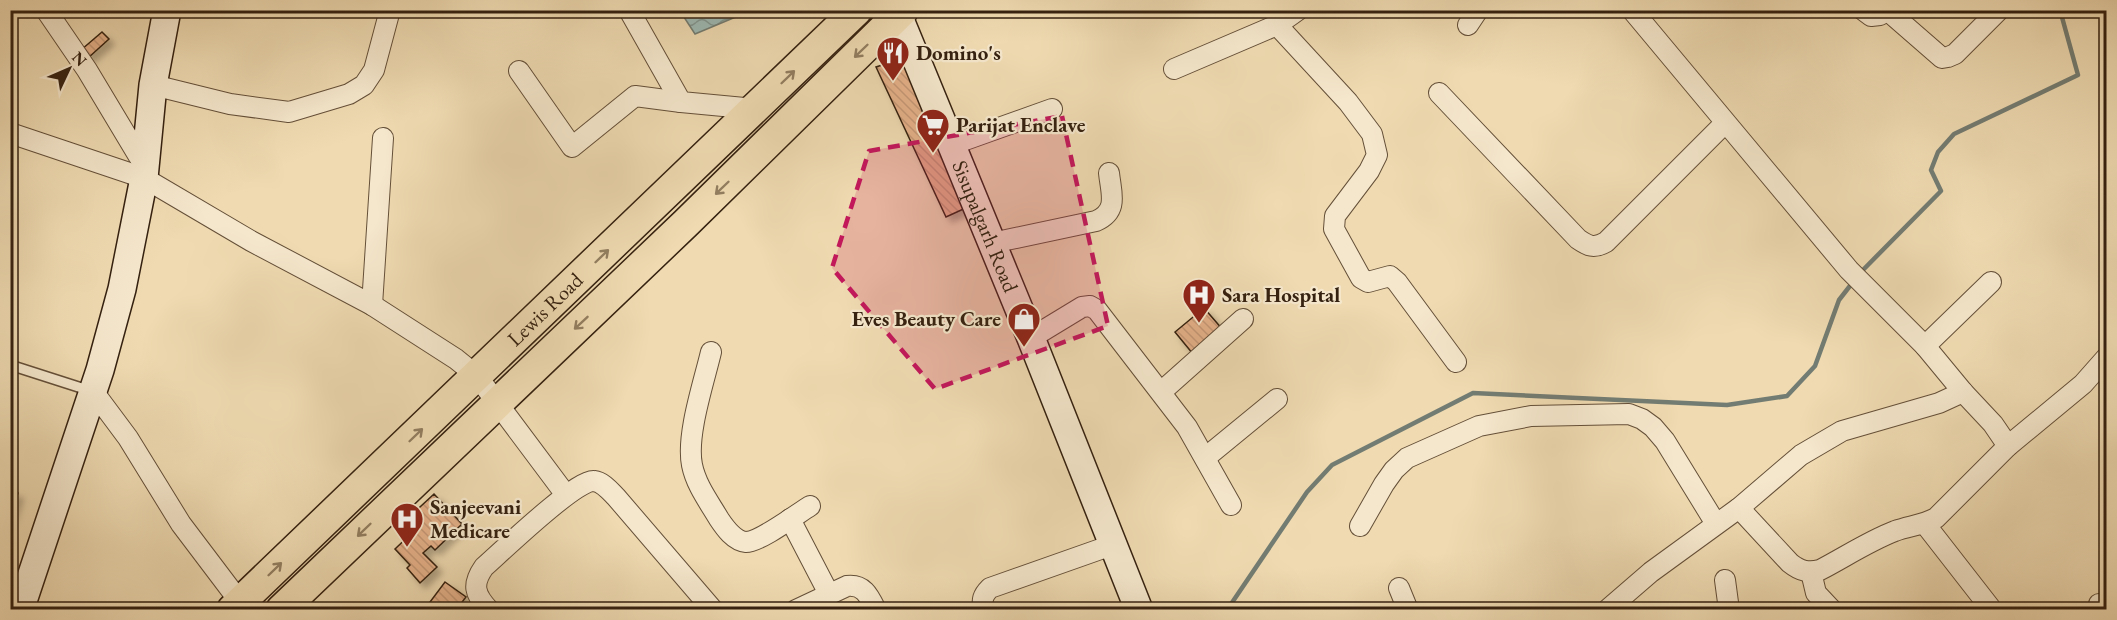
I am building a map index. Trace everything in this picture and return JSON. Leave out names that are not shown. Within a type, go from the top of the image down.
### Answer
[{"type":"main road","name":"Lewis Road","points":[[236,606],[857,10]]},
{"type":"main road","name":"Lewis Road","points":[[281,609],[686,223],[899,12]]},
{"type":"street","points":[[46,10],[87,70],[144,171]]},
{"type":"street","points":[[20,609],[93,391],[122,289],[144,171],[153,85],[167,10]]},
{"type":"street","points":[[153,85],[230,104],[289,112],[349,94],[364,85],[374,70],[390,10]]},
{"type":"street","points":[[629,10],[681,102]]},
{"type":"street","points":[[1174,69],[1277,25],[1298,10]]},
{"type":"street","points":[[1632,10],[1849,270],[1925,346],[1993,424],[2008,446]]},
{"type":"street","points":[[1863,10],[1871,16],[1888,11],[1942,58],[1955,54],[1999,10]]},
{"type":"street","name":"Sisupalgarh Road","points":[[899,12],[1139,609]]},
{"type":"street","points":[[1277,25],[1348,102],[1372,134],[1377,155],[1369,171],[1335,216],[1334,229],[1361,278],[1368,282],[1390,276],[1397,282],[1456,362]]},
{"type":"street","points":[[519,71],[572,147],[635,96],[755,109]]},
{"type":"street","points":[[1439,93],[1578,239],[1588,246],[1597,247],[1606,242],[1725,123]]},
{"type":"street","points":[[951,145],[1052,109]]},
{"type":"street","points":[[10,133],[144,171],[251,241],[372,304],[456,359],[477,376],[566,495]]},
{"type":"street","points":[[372,304],[383,138]]},
{"type":"street","points":[[992,243],[1096,221],[1105,217],[1110,212],[1112,204],[1109,173]]},
{"type":"street","points":[[1925,346],[1991,282]]},
{"type":"street","points":[[1031,338],[1082,307],[1090,306],[1103,317],[1187,427],[1231,505]]},
{"type":"street","points":[[1161,392],[1243,319]]},
{"type":"street","points":[[711,352],[692,438],[692,464],[697,481],[726,529],[738,540],[748,542],[766,534],[810,506]]},
{"type":"street","points":[[1739,508],[1790,564],[1799,570],[1811,572],[1820,570],[1895,531],[1925,524],[1936,518],[2008,446],[2083,384],[2106,358]]},
{"type":"street","points":[[93,391],[128,438],[236,606]]},
{"type":"street","points":[[1607,609],[1651,572],[1739,508],[1801,455],[1842,431],[1939,404],[1963,392]]},
{"type":"street","points":[[1204,458],[1277,399]]},
{"type":"street","points":[[1360,526],[1384,484],[1407,458],[1479,426],[1531,416],[1629,414],[1653,427],[1665,441],[1716,524]]},
{"type":"street","points":[[489,609],[476,591],[476,579],[484,567],[566,495],[593,480],[603,484],[713,609]]},
{"type":"street","points":[[790,519],[829,594]]},
{"type":"street","points":[[1925,524],[1992,609]]},
{"type":"street","points":[[984,609],[982,601],[984,594],[990,588],[1112,545]]},
{"type":"street","points":[[1811,572],[1816,594],[1832,609]]},
{"type":"street","points":[[1725,580],[1729,609]]},
{"type":"street","points":[[796,609],[847,586],[861,586],[876,609]]},
{"type":"street","points":[[1399,588],[1408,609]]},
{"type":"lane","points":[[10,365],[93,391]]},
{"type":"highlighted area","points":[[1062,116],[1108,326],[935,389],[832,268],[869,151]]},
{"type":"water","points":[[680,11],[750,11],[695,34]]},
{"type":"building","points":[[102,32],[109,39],[88,58],[81,50]]},
{"type":"building","name":"Parijat Enclave","points":[[910,56],[970,206],[946,217],[876,67]]},
{"type":"building","points":[[1204,308],[1223,330],[1193,354],[1175,332]]},
{"type":"building","points":[[10,491],[18,493],[10,518]]},
{"type":"building","points":[[434,494],[462,524],[435,550],[431,546],[423,553],[437,567],[420,583],[407,568],[410,565],[395,549],[416,529],[407,519]]},
{"type":"building","points":[[445,582],[466,597],[456,610],[424,610]]},
{"type":"waterway","points":[[1860,273],[1941,191],[1931,170],[1938,152],[1954,134],[2078,75],[2060,10]]},
{"type":"waterway","points":[[1227,610],[1307,492],[1332,465],[1473,393],[1727,405],[1787,396],[1815,366],[1839,300],[1853,282]]},
{"type":"place","name":"Domino's","points":[[893,82]]},
{"type":"place","name":"Parijat Enclave","points":[[933,154]]},
{"type":"place","name":"Sara Hospital","points":[[1199,324]]},
{"type":"place","name":"Eves Beauty Care","points":[[1024,348]]},
{"type":"place","name":"Sanjeevani Medicare","points":[[407,548]]}]
